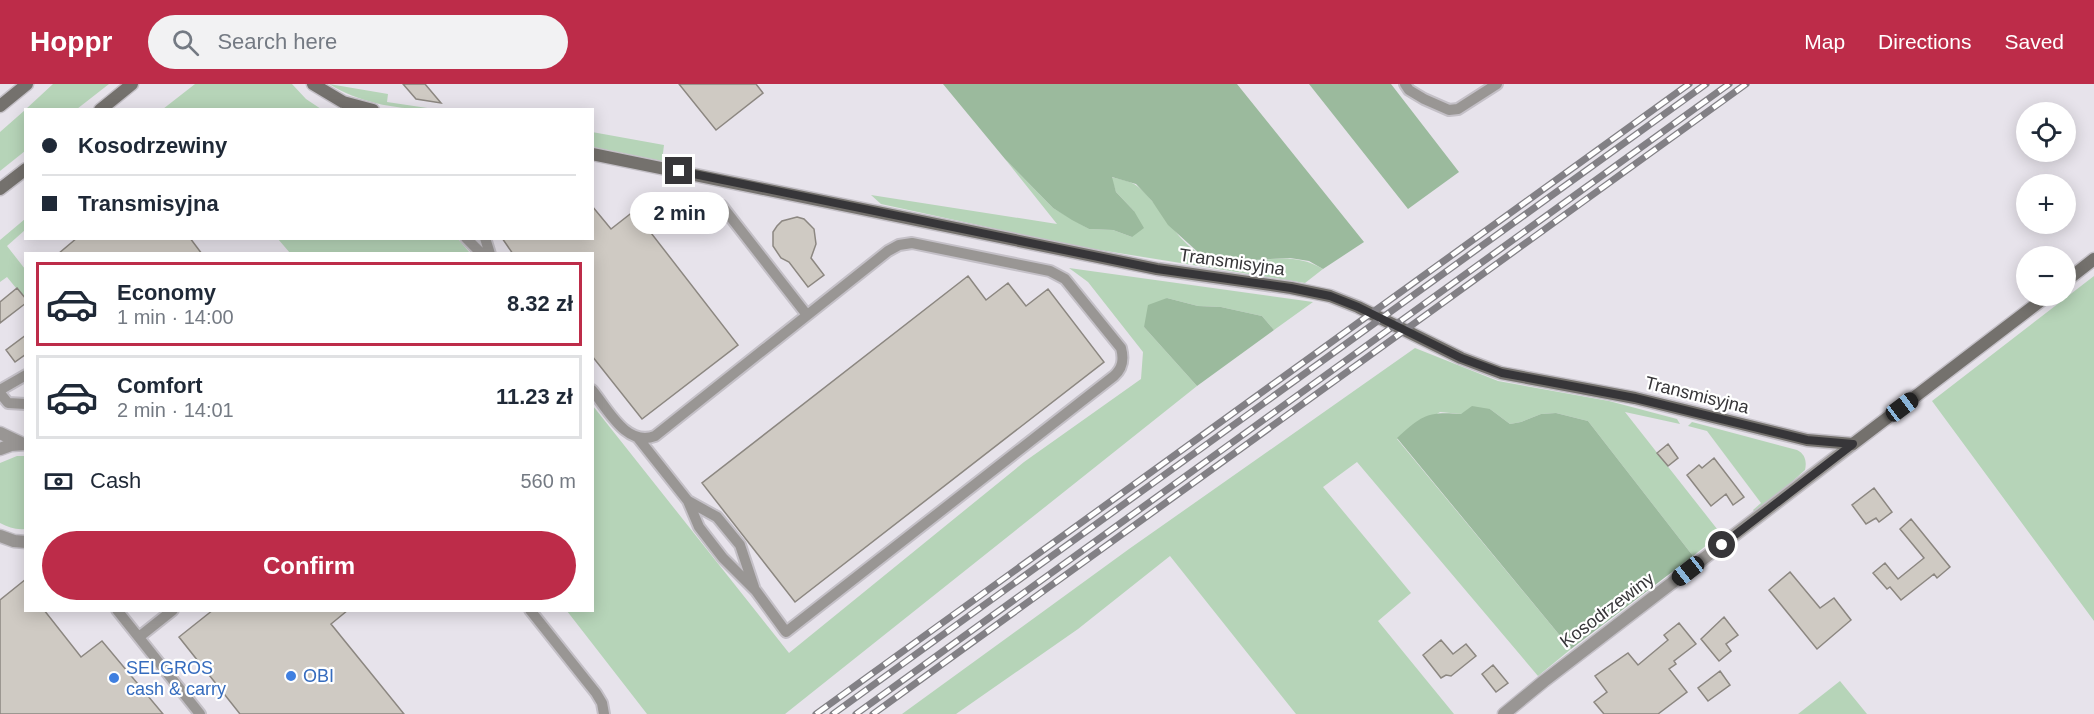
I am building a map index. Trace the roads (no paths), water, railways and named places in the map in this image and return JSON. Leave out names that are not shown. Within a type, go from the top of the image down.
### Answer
[{"type":"street","points":[[0,106],[27,84]]},
{"type":"street","points":[[102,108],[132,84]]},
{"type":"street","points":[[314,84],[343,102],[366,108]]},
{"type":"street","name":"Transmisyjna","points":[[594,154],[1157,269],[1291,288],[1330,296],[1358,307],[1461,358],[1502,373],[1646,401],[1807,440],[1853,444]]},
{"type":"street","points":[[0,189],[24,171]]},
{"type":"street","points":[[2076,273],[2094,259]]},
{"type":"street","name":"Kosodrzewiny","points":[[1504,714],[2034,306]]},
{"type":"street","points":[[0,433],[24,444]]},
{"type":"street","points":[[0,449],[24,444]]},
{"type":"street","points":[[1,538],[24,542]]},
{"type":"lane","points":[[1405,84],[1409,90],[1424,99],[1449,110],[1458,109],[1497,84]]},
{"type":"lane","points":[[722,206],[807,315]]},
{"type":"lane","points":[[468,240],[480,252]]},
{"type":"lane","points":[[594,392],[625,430],[638,438],[688,501],[699,527],[723,558],[756,591],[786,632],[1120,371],[1123,363],[1121,348],[1059,274],[912,243],[899,245],[888,251],[655,436],[638,438]]},
{"type":"lane","points":[[24,376],[0,392],[8,403],[24,404]]},
{"type":"lane","points":[[688,501],[717,516],[740,545],[756,591]]},
{"type":"lane","points":[[119,612],[200,714]]},
{"type":"lane","points":[[139,638],[171,612]]},
{"type":"lane","points":[[532,612],[596,693],[602,703],[604,714]]},
{"type":"railway","points":[[816,714],[1689,84]]},
{"type":"railway","points":[[833,714],[1706,84]]},
{"type":"railway","points":[[856,714],[1729,84]]},
{"type":"railway","points":[[873,714],[1746,84]]},
{"type":"place","name":"OBI","points":[[291,676]]},
{"type":"place","name":"SELGROS cash & carry","points":[[114,678]]}]
